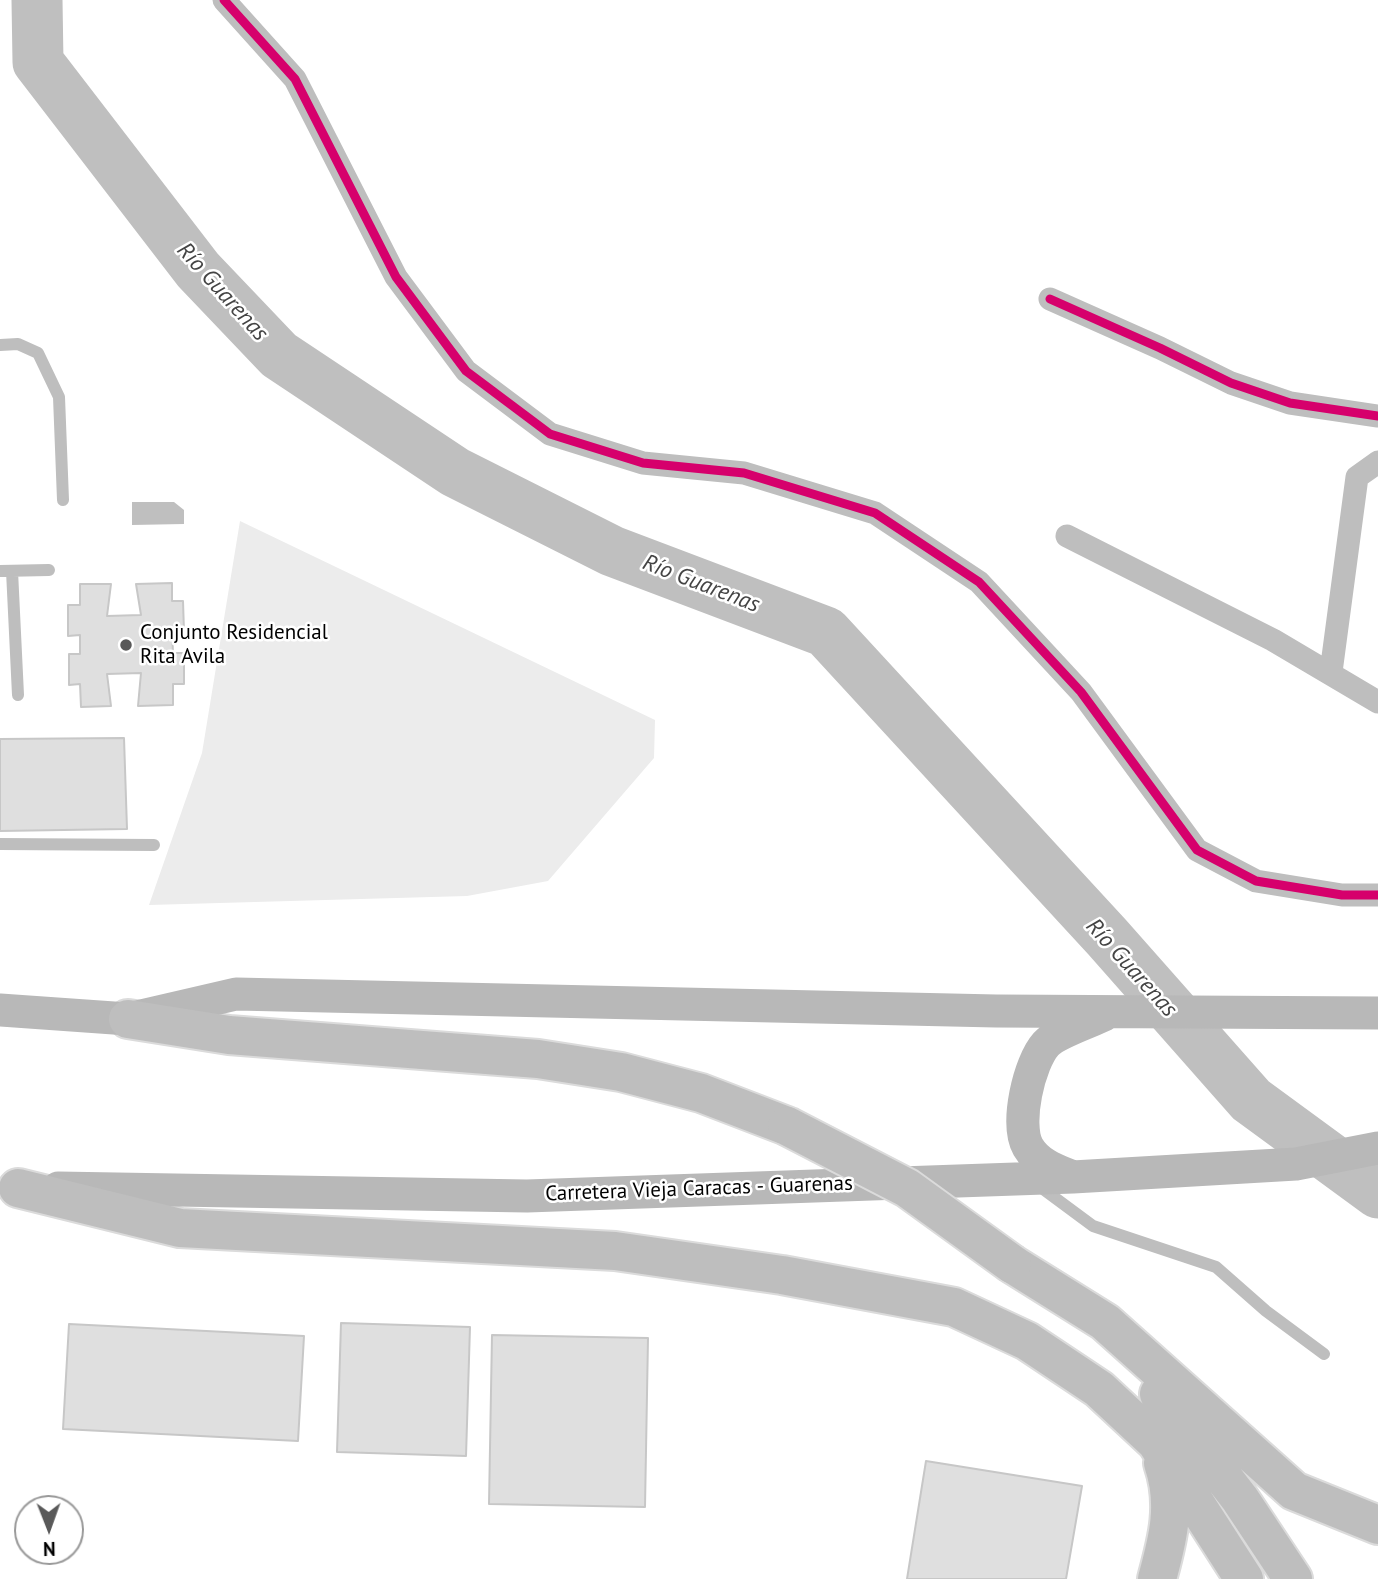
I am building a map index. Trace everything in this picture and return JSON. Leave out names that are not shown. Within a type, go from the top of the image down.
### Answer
[{"type":"highway","points":[[128,1019],[229,1035],[538,1059],[594,1068],[701,1093],[787,1126],[907,1188],[1012,1264],[1105,1322],[1294,1491],[1378,1525]]},
{"type":"highway","points":[[9,1188],[180,1228],[615,1251],[782,1275],[954,1307],[1027,1341],[1099,1389],[1156,1442],[1244,1579]]},
{"type":"highway","points":[[1105,1322],[1240,1499],[1293,1579]]},
{"type":"highway","points":[[1156,1442],[1170,1483],[1172,1523],[1157,1579]]},
{"type":"main road","points":[[0,1010],[128,1019],[236,994],[1110,1012],[1371,1013]]},
{"type":"main road","points":[[1073,1177],[1045,1165],[1027,1147],[1023,1123],[1026,1095],[1033,1067],[1047,1043],[1110,1012]]},
{"type":"main road","name":"Carretera Vieja Caracas - Guarenas","points":[[9,1188],[527,1196],[1073,1177],[1296,1164],[1378,1148]]},
{"type":"street","points":[[225,0],[295,79],[396,277],[466,371],[550,435],[643,463],[744,473],[875,513],[979,582],[1081,692],[1198,850],[1256,881],[1342,895],[1378,895]]},
{"type":"street","points":[[1050,299],[1231,383],[1290,403],[1378,416]]},
{"type":"street","points":[[1331,672],[1357,477],[1378,462]]},
{"type":"street","points":[[1067,536],[1331,672],[1378,702]]},
{"type":"lane","points":[[0,345],[18,344],[38,354],[59,397],[63,500]]},
{"type":"lane","points":[[18,695],[6,571],[50,570]]},
{"type":"lane","points":[[0,844],[153,845]]},
{"type":"lane","points":[[1027,1178],[1093,1226],[1216,1267],[1266,1311],[1324,1354]]},
{"type":"shaded area","points":[[132,502],[174,502],[184,510],[184,524],[132,525]]},
{"type":"shaded area","points":[[240,521],[655,720],[654,758],[548,881],[467,896],[149,905],[202,753]]},
{"type":"building","name":"Conjunto Residencial Rita Avila","points":[[172,583],[172,601],[183,601],[184,632],[172,631],[173,653],[184,653],[184,684],[173,684],[173,705],[138,706],[141,673],[107,674],[111,706],[81,707],[80,684],[69,685],[69,654],[80,654],[80,635],[68,636],[68,605],[80,605],[80,584],[111,584],[107,616],[141,615],[136,584]]},
{"type":"building","points":[[124,738],[127,829],[0,831],[0,739]]},
{"type":"building","points":[[341,1323],[470,1327],[466,1456],[337,1452]]},
{"type":"building","points":[[69,1324],[304,1336],[298,1441],[63,1429]]},
{"type":"building","points":[[492,1335],[648,1338],[645,1507],[489,1504]]},
{"type":"building","points":[[926,1461],[1082,1486],[1066,1579],[907,1579]]},
{"type":"waterway","name":"Río Guarenas","points":[[37,0],[38,62],[198,270],[279,355],[455,472],[612,551],[826,632],[1107,937],[1251,1100],[1378,1193]]},
{"type":"cycle path","points":[[224,0],[295,79],[396,277],[466,371],[550,434],[643,463],[744,473],[875,513],[979,582],[1081,692],[1197,850],[1256,881],[1342,895],[1378,895]]},
{"type":"cycle path","points":[[1050,299],[1231,383],[1290,403],[1378,416]]},
{"type":"place","name":"Conjunto Residencial Rita Avila","points":[[126,645]]}]
